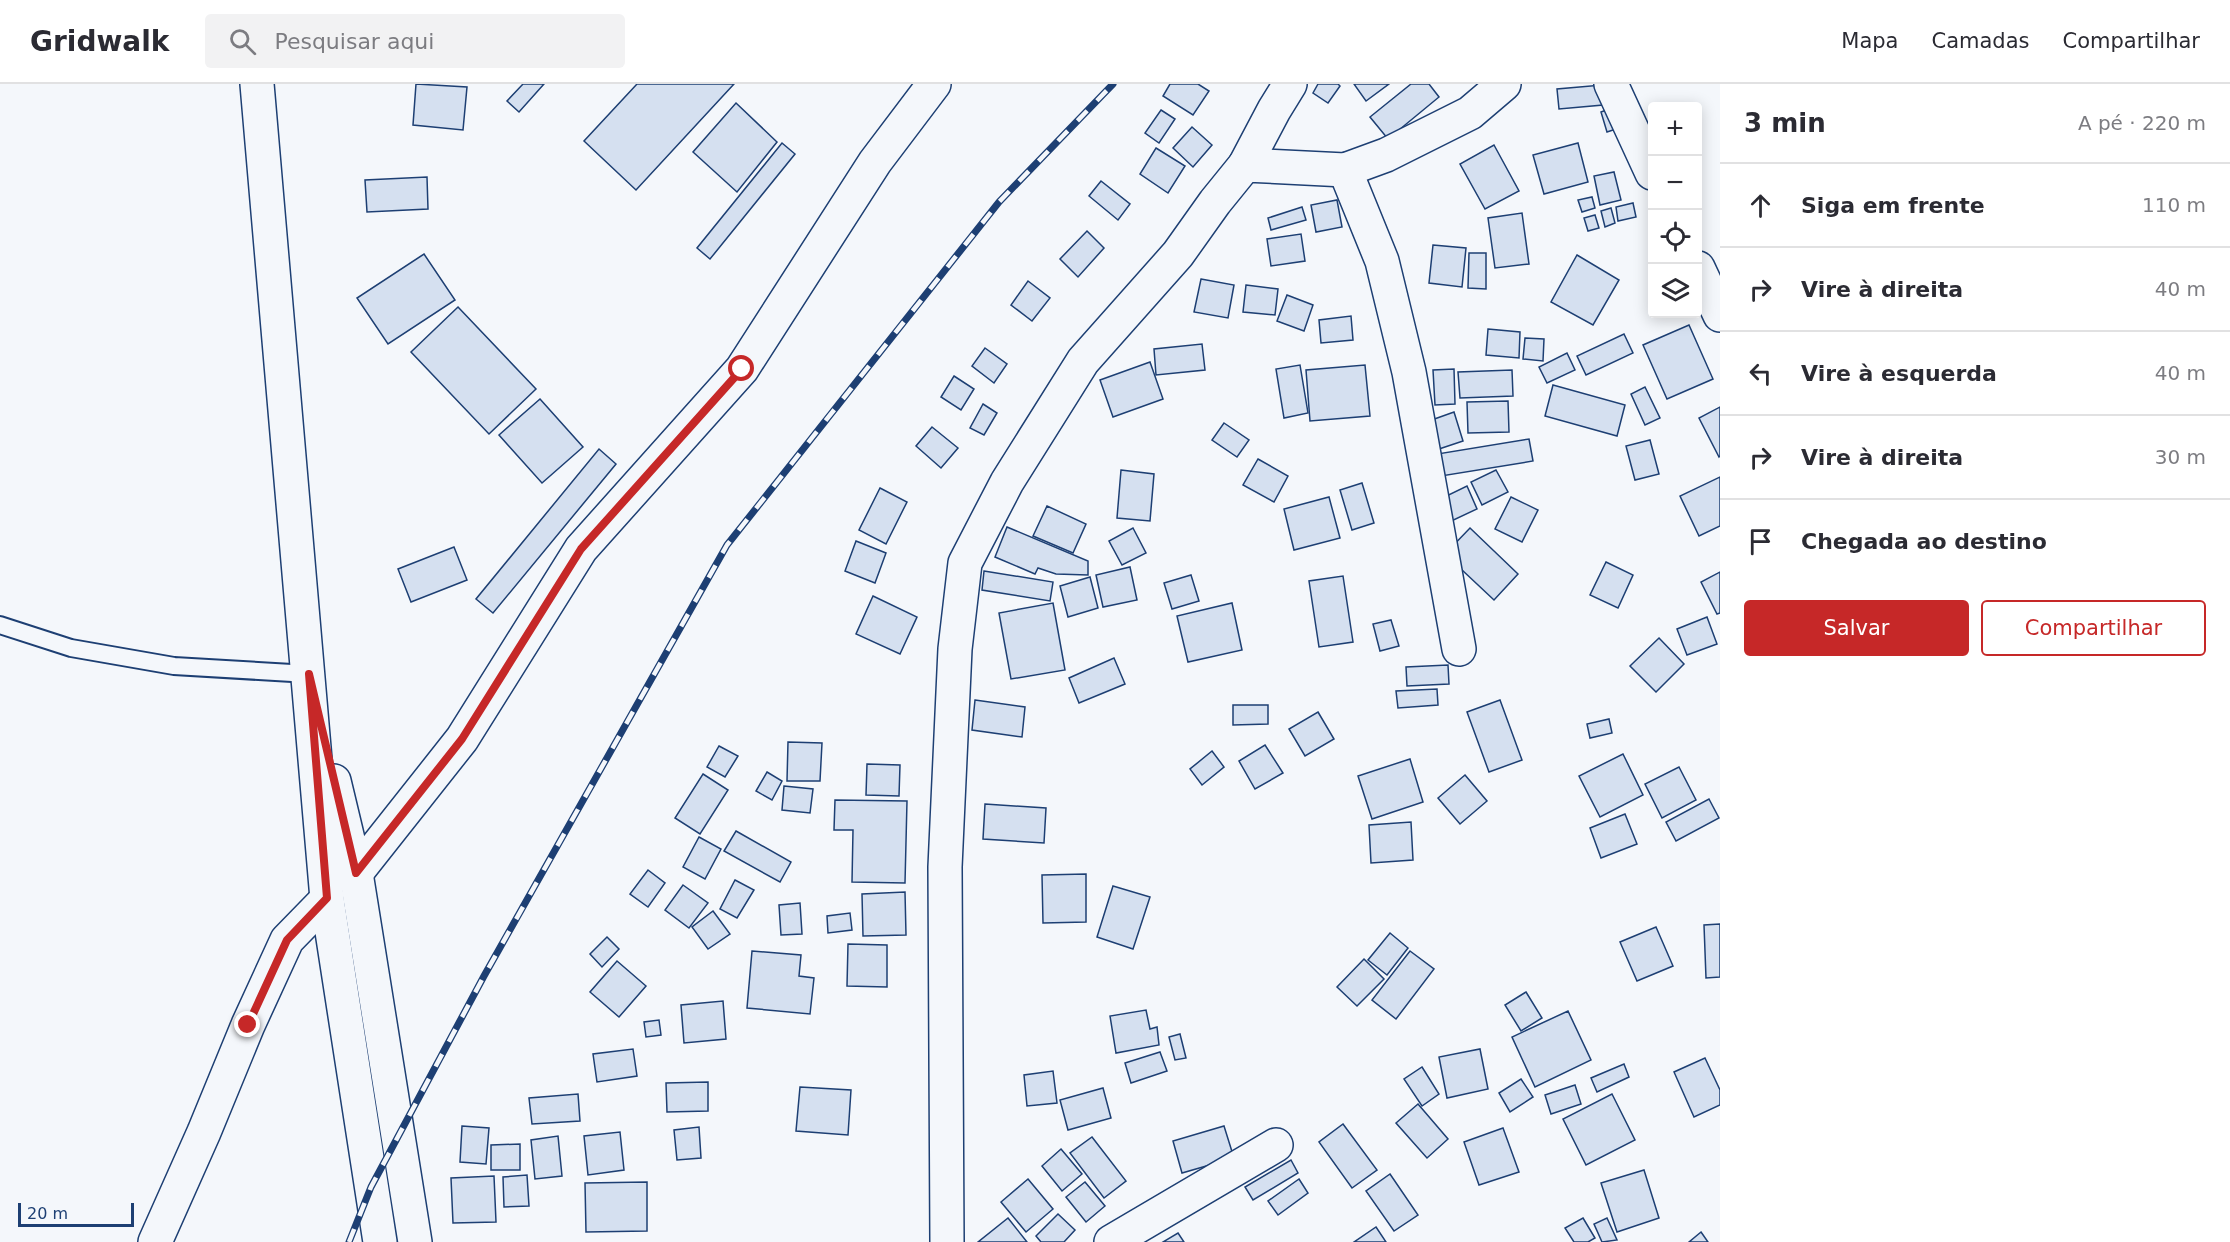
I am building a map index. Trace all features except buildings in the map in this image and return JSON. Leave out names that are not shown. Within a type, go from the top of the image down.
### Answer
[{"type":"street","points":[[257,84],[327,898],[380,1242]]},
{"type":"street","points":[[356,873],[462,739],[581,549],[742,369],[874,162],[934,84]]},
{"type":"street","points":[[947,1242],[945,867],[955,648],[965,563],[1006,483],[1083,361],[1178,254],[1245,165],[1290,84]]},
{"type":"street","points":[[1245,165],[1345,170],[1386,155],[1470,113],[1504,84]]},
{"type":"street","points":[[1611,84],[1648,162]]},
{"type":"street","points":[[1345,170],[1382,261],[1409,372],[1459,649]]},
{"type":"street","points":[[1702,277],[1720,315]]},
{"type":"street","points":[[309,674],[356,873],[415,1242]]},
{"type":"street","points":[[155,1242],[287,940],[327,898]]},
{"type":"street","points":[[1111,1242],[1276,1145]]},
{"type":"lane","points":[[0,625],[71,648],[174,666],[309,674]]},
{"type":"railway","points":[[349,1242],[371,1187],[484,976],[727,545],[999,202],[1113,84]]},
{"type":"route","points":[[248,1025],[287,940],[327,898],[309,674],[356,873],[462,739],[581,549],[742,369]]}]
